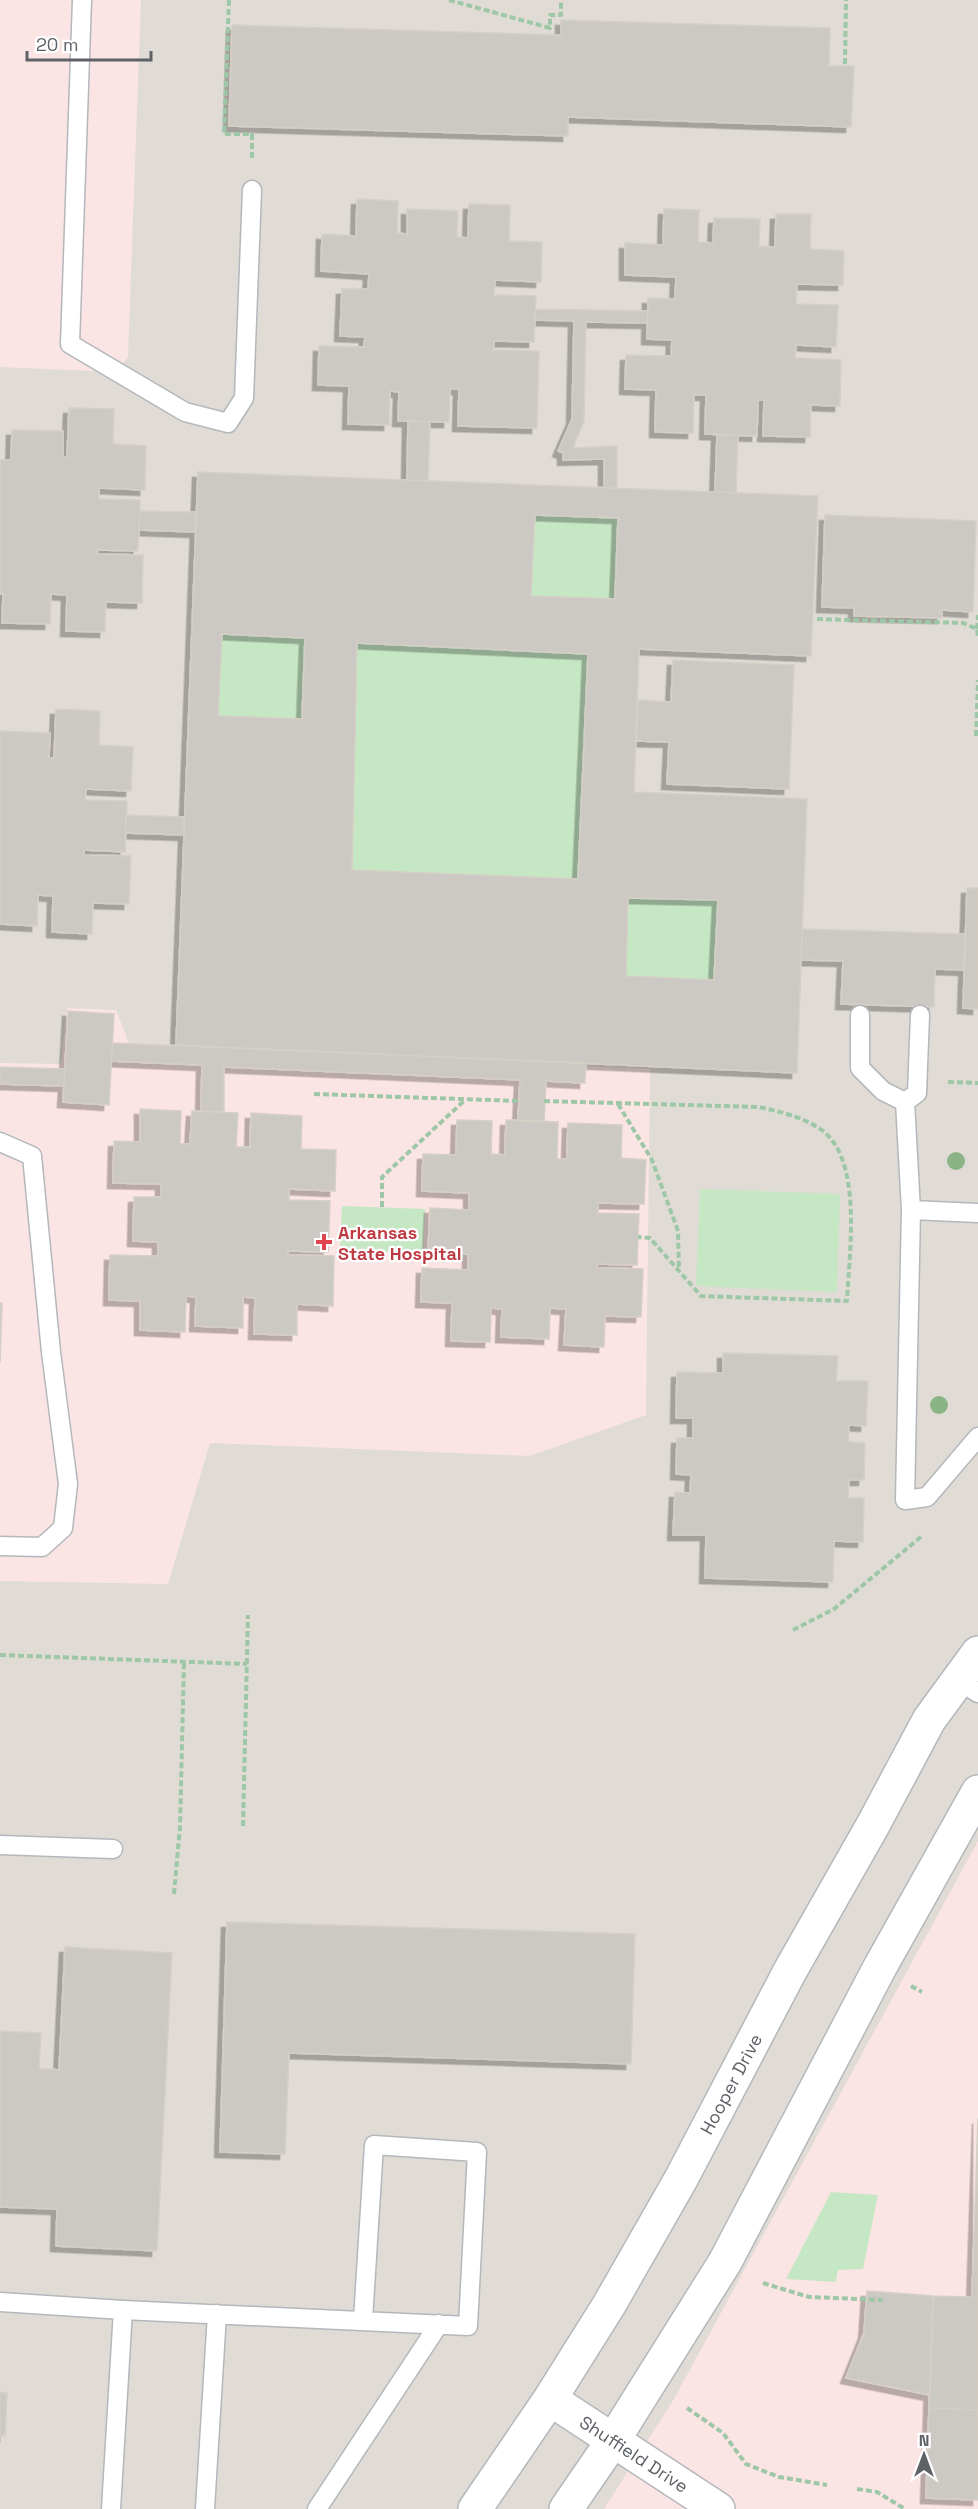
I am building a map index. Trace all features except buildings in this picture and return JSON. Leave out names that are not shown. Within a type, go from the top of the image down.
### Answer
[{"type":"street","name":"Hooper Drive","points":[[474,2509],[550,2400],[609,2305],[681,2179],[790,1971],[873,1825],[929,1720],[968,1687],[978,1653]]},
{"type":"street","points":[[566,2509],[614,2439],[725,2262],[880,1967],[978,1792]]},
{"type":"street","name":"Shuffield Drive","points":[[550,2400],[614,2439],[718,2509]]},
{"type":"lane","points":[[82,0],[70,344],[185,412],[228,423],[244,398],[252,190]]},
{"type":"lane","points":[[860,1015],[860,1068],[882,1091],[905,1102]]},
{"type":"lane","points":[[905,1102],[917,1094],[920,1015]]},
{"type":"lane","points":[[905,1102],[911,1210],[905,1500],[927,1497],[978,1437]]},
{"type":"lane","points":[[0,1143],[32,1156],[51,1352],[68,1484],[63,1528],[42,1546],[0,1546]]},
{"type":"lane","points":[[911,1210],[978,1213]]},
{"type":"lane","points":[[0,1845],[112,1849]]},
{"type":"lane","points":[[0,2302],[468,2326],[477,2152],[374,2145],[363,2320]]},
{"type":"lane","points":[[111,2509],[123,2310]]},
{"type":"lane","points":[[205,2509],[217,2314]]},
{"type":"lane","points":[[317,2509],[439,2324]]},
{"type":"path","points":[[229,0],[225,134],[252,134],[252,164]]},
{"type":"path","points":[[449,0],[550,28],[550,15],[561,15],[561,0]]},
{"type":"path","points":[[845,64],[846,0]]},
{"type":"path","points":[[978,615],[978,637]]},
{"type":"path","points":[[817,619],[963,623],[977,629]]},
{"type":"path","points":[[976,736],[978,680]]},
{"type":"path","points":[[314,1094],[519,1101]]},
{"type":"path","points":[[382,1207],[382,1178],[466,1099]]},
{"type":"path","points":[[544,1101],[759,1107],[793,1115],[825,1132],[843,1157],[851,1190],[847,1301],[701,1296],[650,1238],[638,1237]]},
{"type":"path","points":[[618,1103],[652,1160],[678,1231],[678,1271]]},
{"type":"path","points":[[793,1630],[834,1609],[922,1536]]},
{"type":"path","points":[[243,1826],[248,1615]]},
{"type":"path","points":[[0,1655],[247,1664]]},
{"type":"path","points":[[174,1894],[180,1827],[184,1661]]},
{"type":"path","points":[[763,2283],[809,2297],[883,2300]]},
{"type":"path","points":[[687,2408],[723,2433],[746,2463],[779,2477],[827,2485]]},
{"type":"path","points":[[857,2489],[877,2492],[905,2509]]},
{"type":"shaded area","points":[[0,0],[978,0],[978,2509],[0,2509]]},
{"type":"shaded area","points":[[0,0],[141,0],[128,356],[117,372],[0,367]]},
{"type":"shaded area","name":"Arkansas State Hospital","points":[[67,1008],[116,1010],[129,1043],[650,1069],[646,1415],[530,1456],[210,1443],[168,1584],[0,1581],[0,1063],[61,1064]]},
{"type":"shaded area","points":[[978,1841],[978,2509],[604,2509],[674,2399]]},
{"type":"green space","points":[[535,515],[618,518],[615,599],[531,596]]},
{"type":"green space","points":[[222,634],[305,638],[302,719],[218,716]]},
{"type":"green space","points":[[357,643],[588,654],[578,879],[352,870]]},
{"type":"green space","points":[[628,898],[718,900],[714,980],[626,976]]},
{"type":"green space","points":[[700,1189],[840,1194],[837,1292],[696,1286]]},
{"type":"green space","points":[[342,1206],[425,1209],[423,1253],[340,1250]]},
{"type":"green space","points":[[831,2192],[878,2195],[863,2269],[838,2270],[836,2282],[786,2279]]},
{"type":"place","name":"Arkansas State Hospital","points":[[324,1242]]}]
